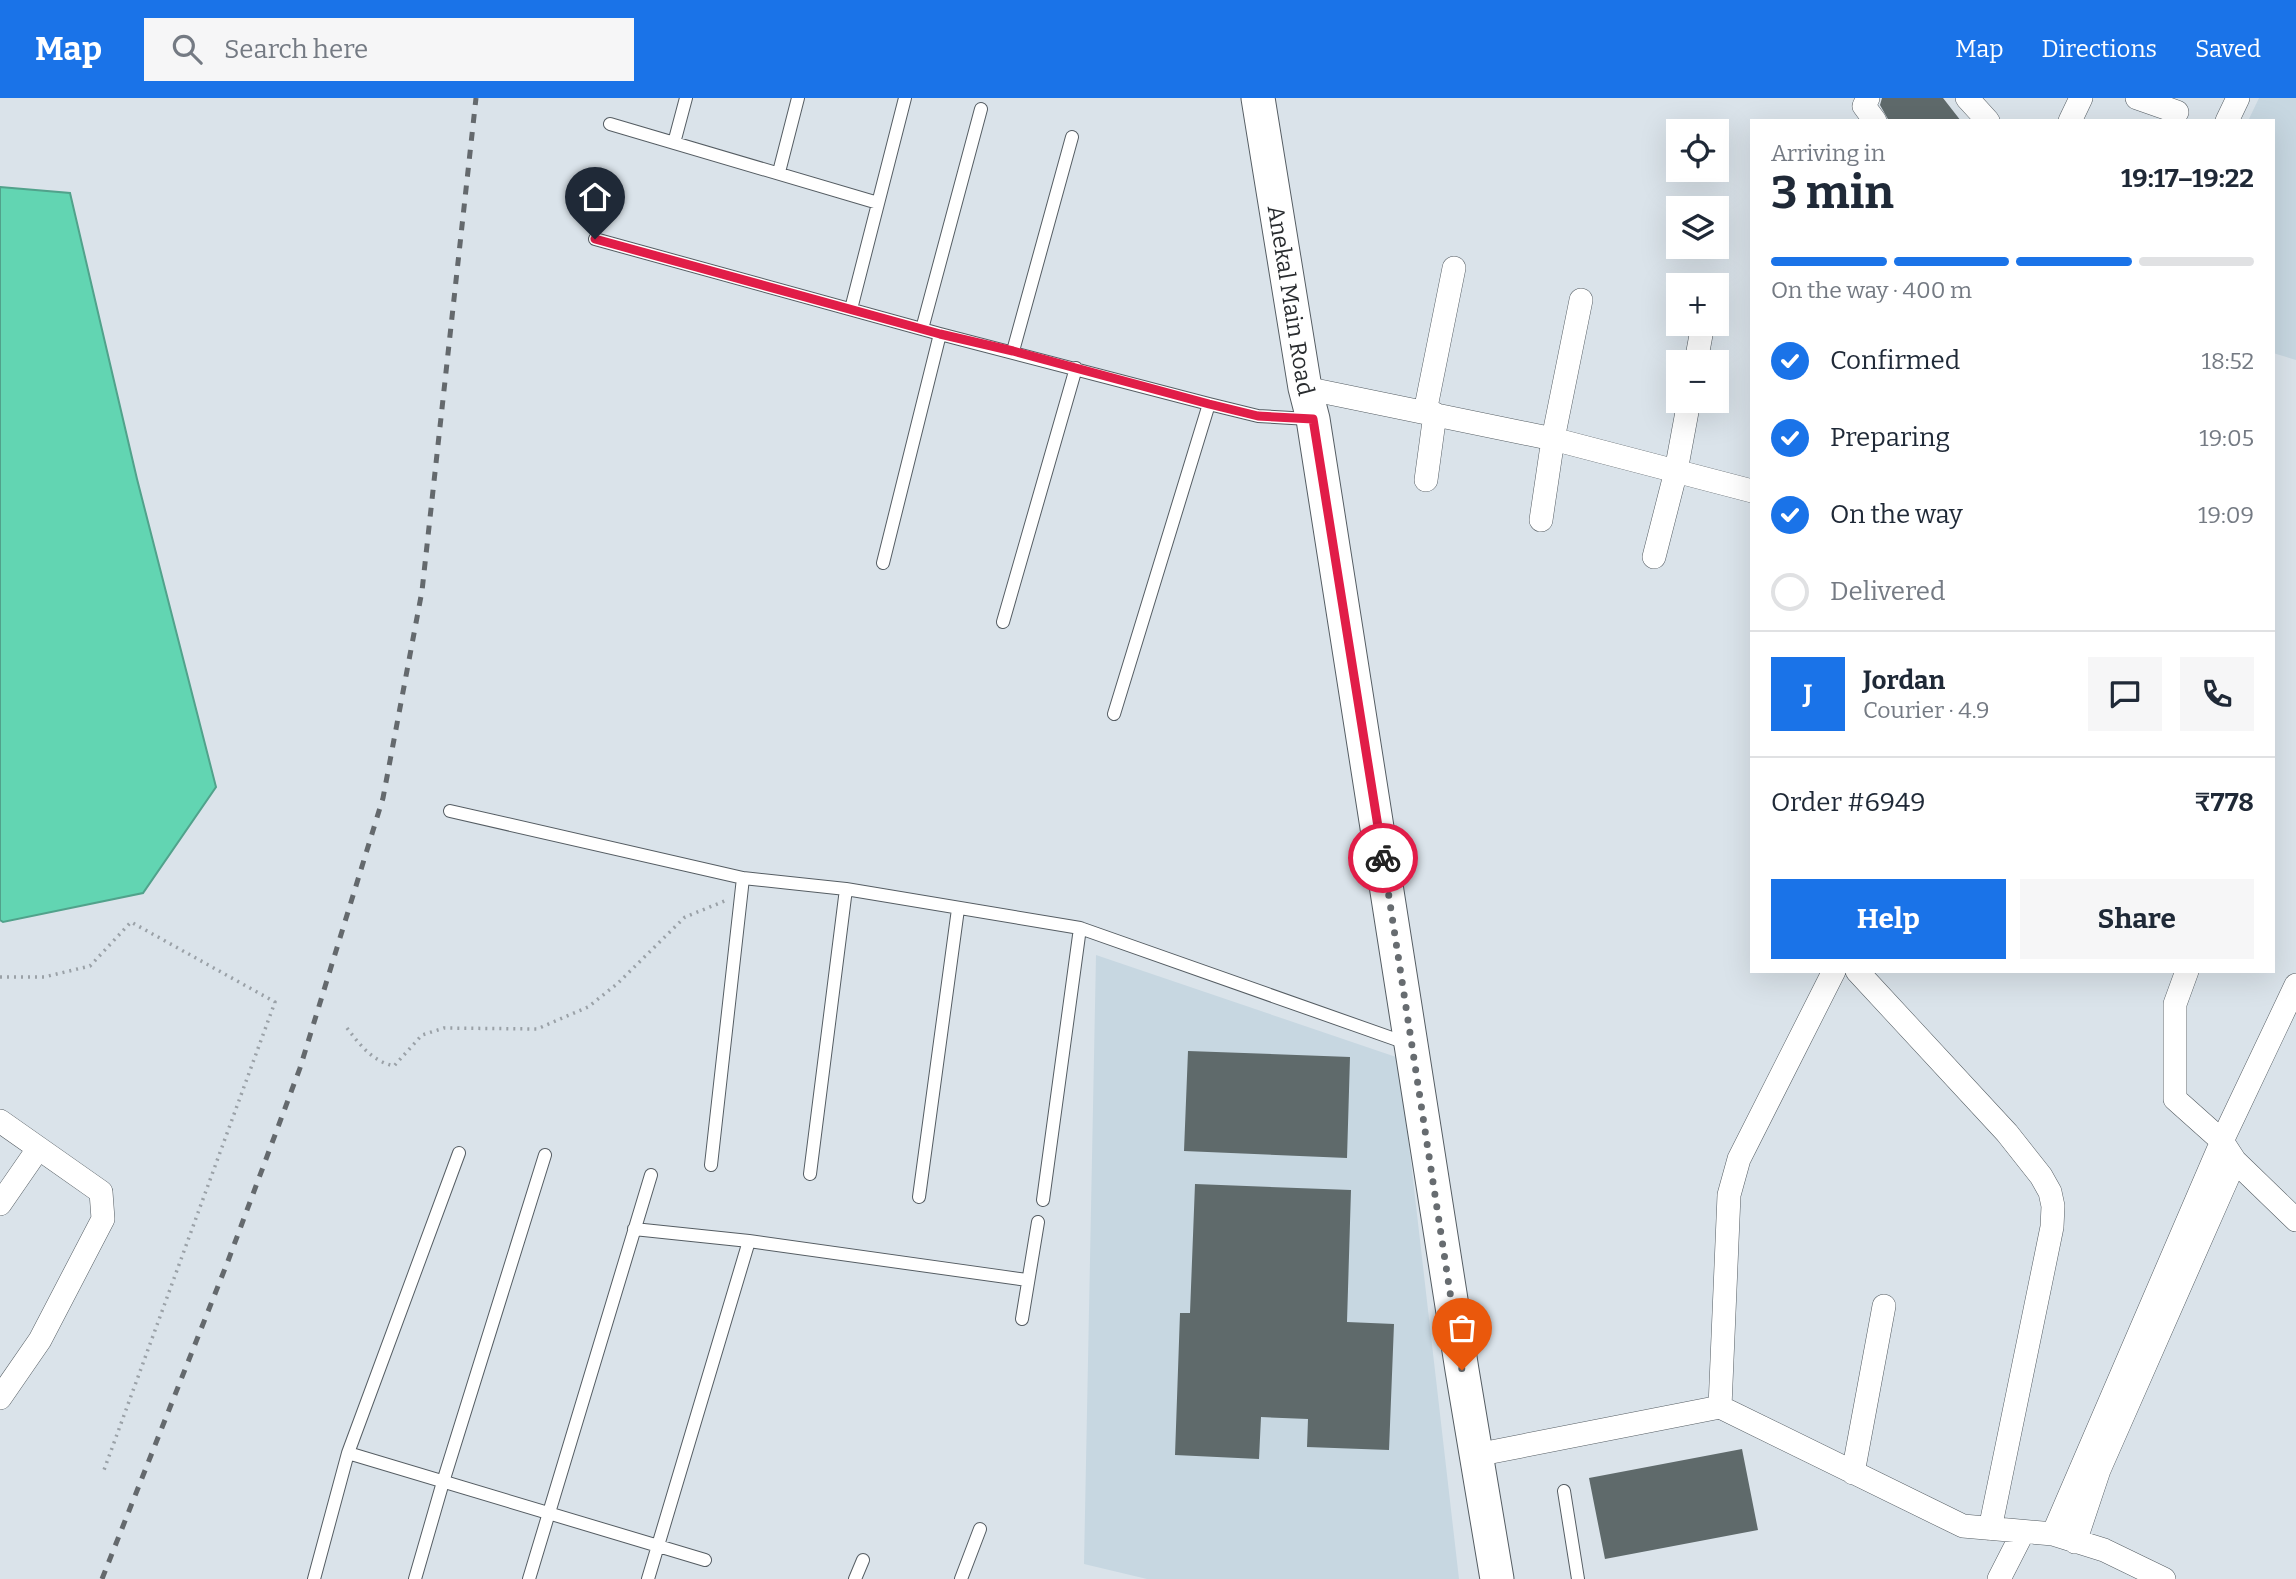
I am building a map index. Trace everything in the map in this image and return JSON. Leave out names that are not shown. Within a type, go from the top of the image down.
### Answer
[{"type":"main road","name":"Anekal Main Road","points":[[1258,98],[1497,1579]]},
{"type":"street","points":[[1868,98],[1864,106],[1874,119]]},
{"type":"street","points":[[1967,98],[1986,119]]},
{"type":"street","points":[[2071,119],[2081,98]]},
{"type":"street","points":[[2137,98],[2177,110]]},
{"type":"street","points":[[2228,119],[2238,98]]},
{"type":"street","points":[[1426,480],[1430,413],[1454,268]]},
{"type":"street","points":[[1541,520],[1553,439],[1581,300]]},
{"type":"street","points":[[1309,404],[1430,413],[1553,439],[1750,490]]},
{"type":"street","points":[[1654,557],[1676,471],[1687,413]]},
{"type":"street","points":[[1720,1407],[1729,1195],[1739,1159],[1833,973]]},
{"type":"street","points":[[1859,973],[2007,1133],[2041,1176],[2050,1192],[2053,1206],[2052,1227],[1990,1529]]},
{"type":"street","points":[[2186,973],[2175,1004],[2175,1099],[2222,1141],[2235,1161],[2296,1219]]},
{"type":"street","points":[[2053,1534],[2222,1141],[2296,985]]},
{"type":"street","points":[[0,1121],[101,1192],[103,1219],[40,1340],[0,1398]]},
{"type":"street","points":[[0,1204],[38,1149]]},
{"type":"street","points":[[2075,1542],[2099,1470],[2235,1161]]},
{"type":"street","points":[[1853,1474],[1884,1306]]},
{"type":"street","points":[[1476,1455],[1720,1407],[1963,1526],[2053,1534],[2104,1550],[2164,1579]]},
{"type":"street","points":[[1999,1579],[2023,1532]]},
{"type":"lane","points":[[674,143],[686,98]]},
{"type":"lane","points":[[779,172],[798,98]]},
{"type":"lane","points":[[851,309],[905,98]]},
{"type":"lane","points":[[922,329],[981,109]]},
{"type":"lane","points":[[610,124],[878,203]]},
{"type":"lane","points":[[1013,351],[1072,137]]},
{"type":"lane","points":[[595,239],[940,334],[1258,416],[1309,404]]},
{"type":"lane","points":[[883,563],[940,334]]},
{"type":"lane","points":[[1003,622],[1076,368]]},
{"type":"lane","points":[[1114,714],[1209,404]]},
{"type":"lane","points":[[450,811],[743,878],[846,889],[1080,928],[1413,1046]]},
{"type":"lane","points":[[711,1165],[743,878]]},
{"type":"lane","points":[[810,1174],[846,889]]},
{"type":"lane","points":[[919,1197],[958,909]]},
{"type":"lane","points":[[1043,1200],[1080,928]]},
{"type":"lane","points":[[314,1579],[348,1453],[459,1153]]},
{"type":"lane","points":[[415,1579],[545,1155]]},
{"type":"lane","points":[[529,1579],[651,1175]]},
{"type":"lane","points":[[1022,1319],[1038,1222]]},
{"type":"lane","points":[[634,1229],[748,1241],[1027,1280]]},
{"type":"lane","points":[[648,1579],[748,1241]]},
{"type":"lane","points":[[348,1453],[705,1560]]},
{"type":"lane","points":[[1564,1491],[1578,1579]]},
{"type":"lane","points":[[961,1579],[980,1529]]},
{"type":"lane","points":[[855,1579],[863,1560]]},
{"type":"path","points":[[346,1028],[368,1053],[383,1064],[394,1066],[422,1035],[444,1028],[537,1029],[588,1007],[617,984],[685,917],[741,894]]},
{"type":"path","points":[[0,977],[44,977],[90,966],[131,922],[275,1002],[104,1470]]},
{"type":"shaded area","points":[[2259,98],[2296,98],[2296,360],[2275,354],[2275,119],[2249,119]]},
{"type":"shaded area","points":[[0,187],[70,193],[137,479],[216,787],[143,893],[3,922],[0,920]]},
{"type":"shaded area","points":[[1096,955],[1399,1058],[1459,1579],[1147,1579],[1084,1564]]},
{"type":"building","points":[[1882,98],[1943,98],[1959,119],[1888,119],[1880,105]]},
{"type":"building","points":[[1188,1051],[1350,1057],[1347,1158],[1184,1151]]},
{"type":"building","points":[[1195,1184],[1351,1190],[1347,1322],[1394,1324],[1389,1450],[1307,1447],[1308,1419],[1261,1417],[1259,1459],[1175,1455],[1180,1313],[1190,1313]]},
{"type":"building","points":[[1742,1449],[1758,1530],[1605,1559],[1589,1478]]},
{"type":"railway","points":[[102,1579],[228,1261],[300,1068],[383,798],[422,591],[476,98]]},
{"type":"way so far","points":[[1383,858],[1462,1370]]},
{"type":"route","points":[[595,239],[940,334],[1209,404],[1258,416],[1313,419],[1383,858]]}]
